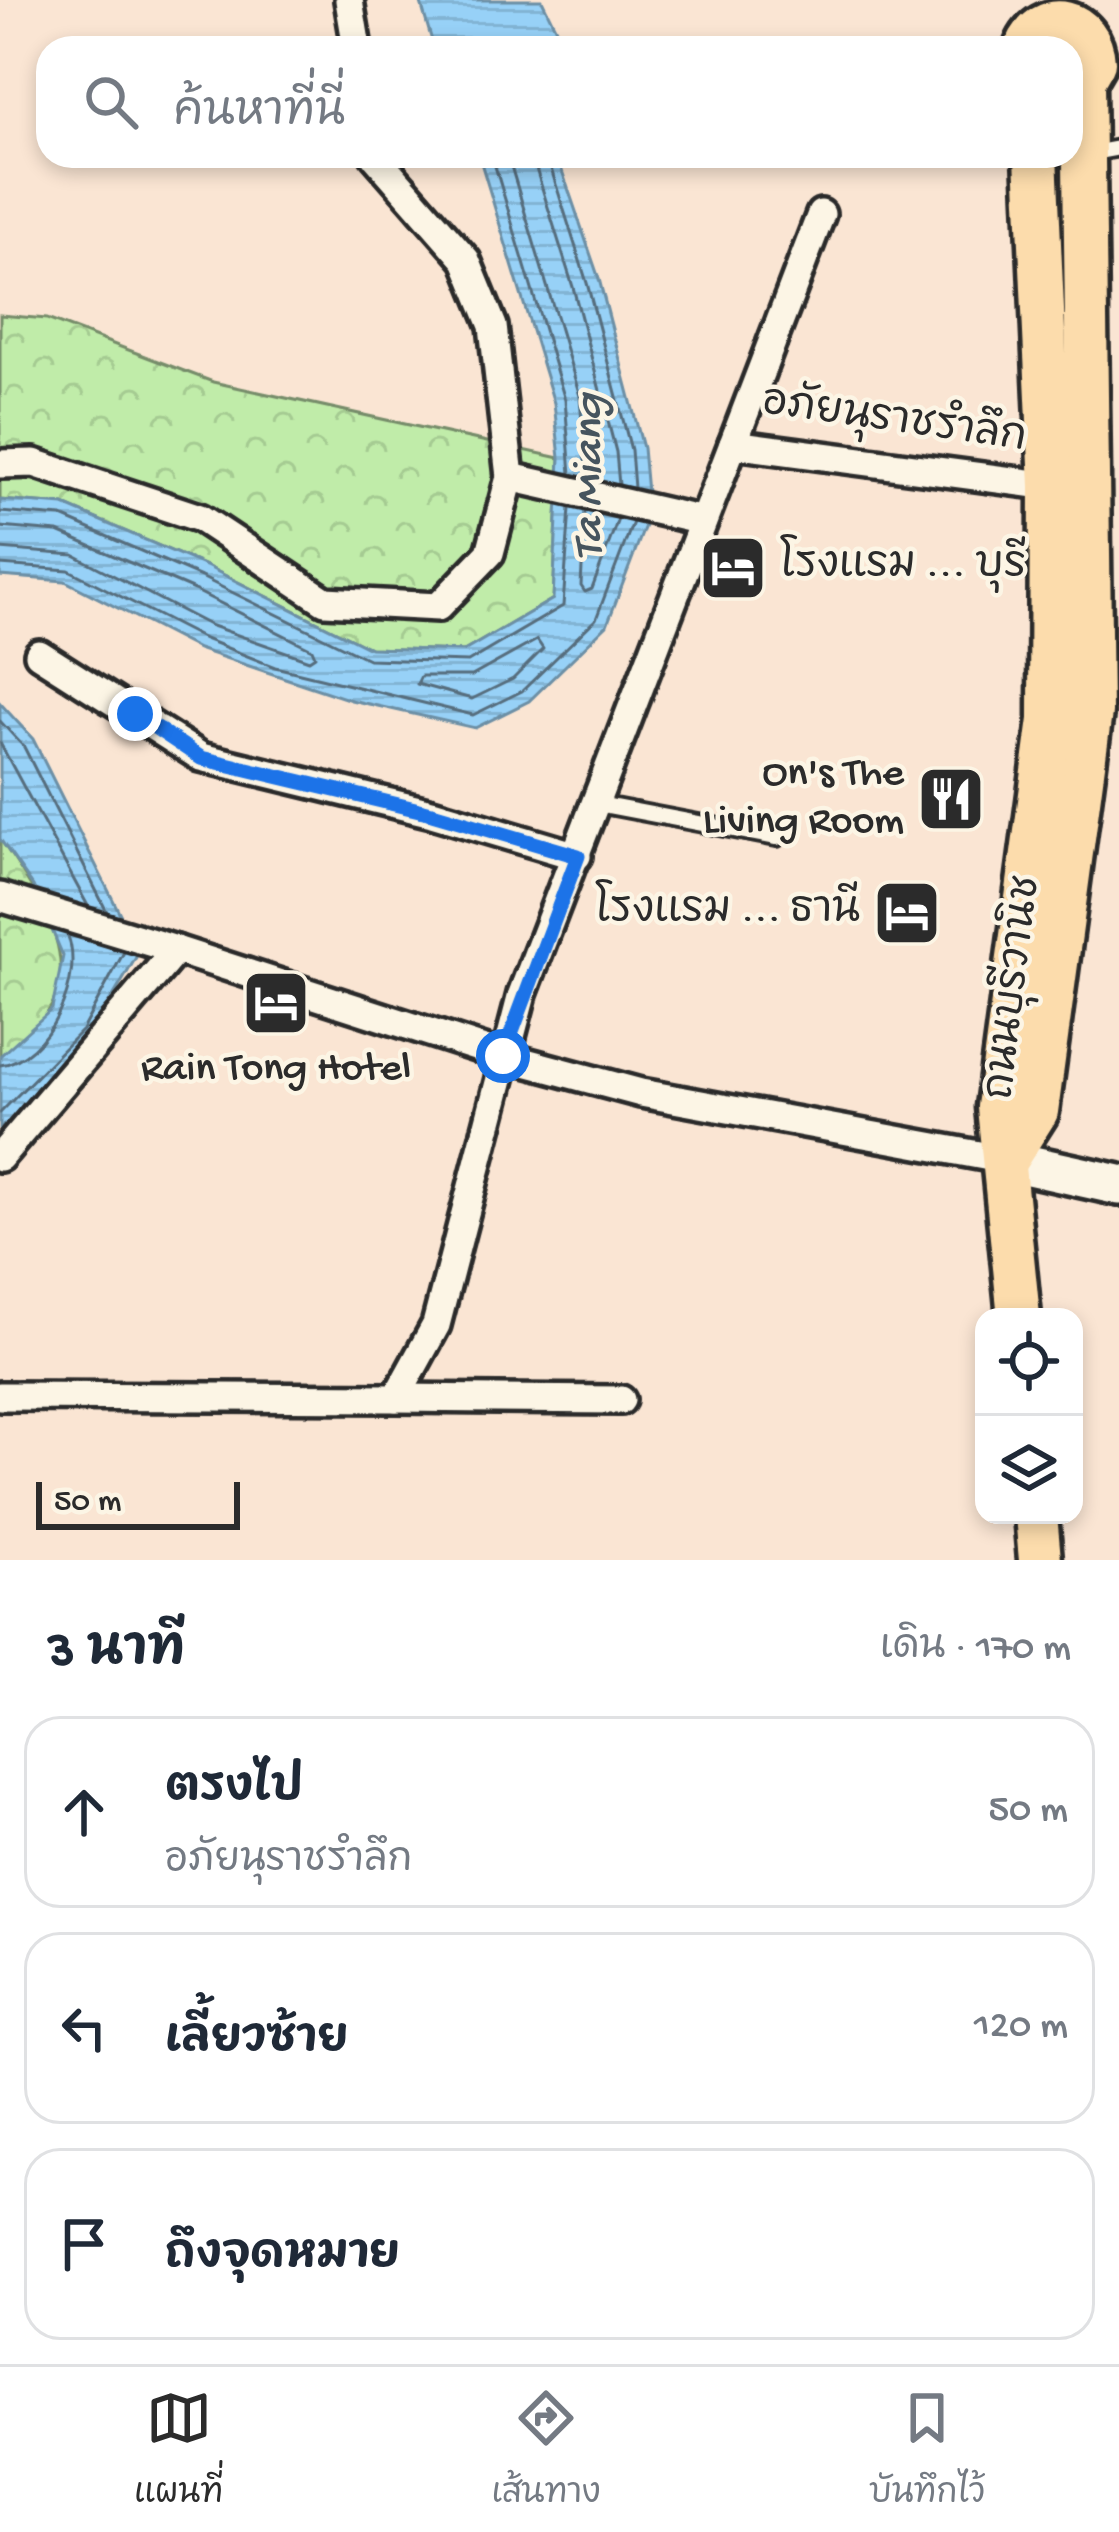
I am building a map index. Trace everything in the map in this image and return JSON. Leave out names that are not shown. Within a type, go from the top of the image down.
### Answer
[{"type":"main road","name":"ถนนบุรีวานิช","points":[[1006,1160],[1037,1111],[1091,712],[1106,662],[1100,152],[1083,83]]},
{"type":"main road","name":"ถนนบุรีวานิช","points":[[1006,1160],[998,1107],[1050,720],[1051,486],[1037,168]]},
{"type":"main road","points":[[1006,1160],[1018,1308]]},
{"type":"main road","points":[[1037,1524],[1040,1560]]},
{"type":"street","points":[[349,0],[355,36]]},
{"type":"street","points":[[0,464],[34,463],[200,518],[325,601],[438,607],[490,553],[510,477],[493,326],[466,260],[386,168]]},
{"type":"street","points":[[733,444],[821,214]]},
{"type":"street","name":"อภัยนุราชรำลึก","points":[[396,1398],[436,1325],[503,1056],[733,444],[1051,486]]},
{"type":"street","points":[[510,477],[704,521]]},
{"type":"street","points":[[39,654],[201,758],[432,813],[578,856]]},
{"type":"street","points":[[0,897],[503,1056],[640,1093],[1119,1185]]},
{"type":"street","points":[[0,1157],[176,950]]},
{"type":"street","points":[[0,1396],[622,1400]]},
{"type":"lane","points":[[598,804],[777,838]]},
{"type":"green space","points":[[0,315],[47,319],[213,382],[560,458],[553,599],[464,651],[370,648],[206,566],[64,505],[0,500]]},
{"type":"green space","points":[[0,839],[51,925],[60,980],[51,1006],[32,1031],[0,1056]]},
{"type":"water","points":[[420,0],[542,0],[558,33],[558,36],[430,36]]},
{"type":"water","name":"Ta Miang","points":[[483,168],[561,168],[599,279],[643,448],[649,515],[607,625],[529,701],[475,728],[351,700],[198,649],[65,581],[0,576],[0,500],[64,505],[206,566],[370,648],[464,651],[553,599],[560,458],[554,403]]},
{"type":"water","points":[[0,703],[33,739],[139,952],[62,1070],[0,1128],[0,1056],[52,1009],[63,956],[33,886],[0,839]]},
{"type":"place","name":"โรงแรม ... บุรี","points":[[733,568]]},
{"type":"place","name":"On's The Living Room","points":[[951,799]]},
{"type":"place","name":"โรงแรม ... ธานี","points":[[907,913]]},
{"type":"place","name":"Rain Tong Hotel","points":[[276,1003]]},
{"type":"route","points":[[135,714],[201,758],[432,813],[578,856],[522,994],[503,1056]]}]
